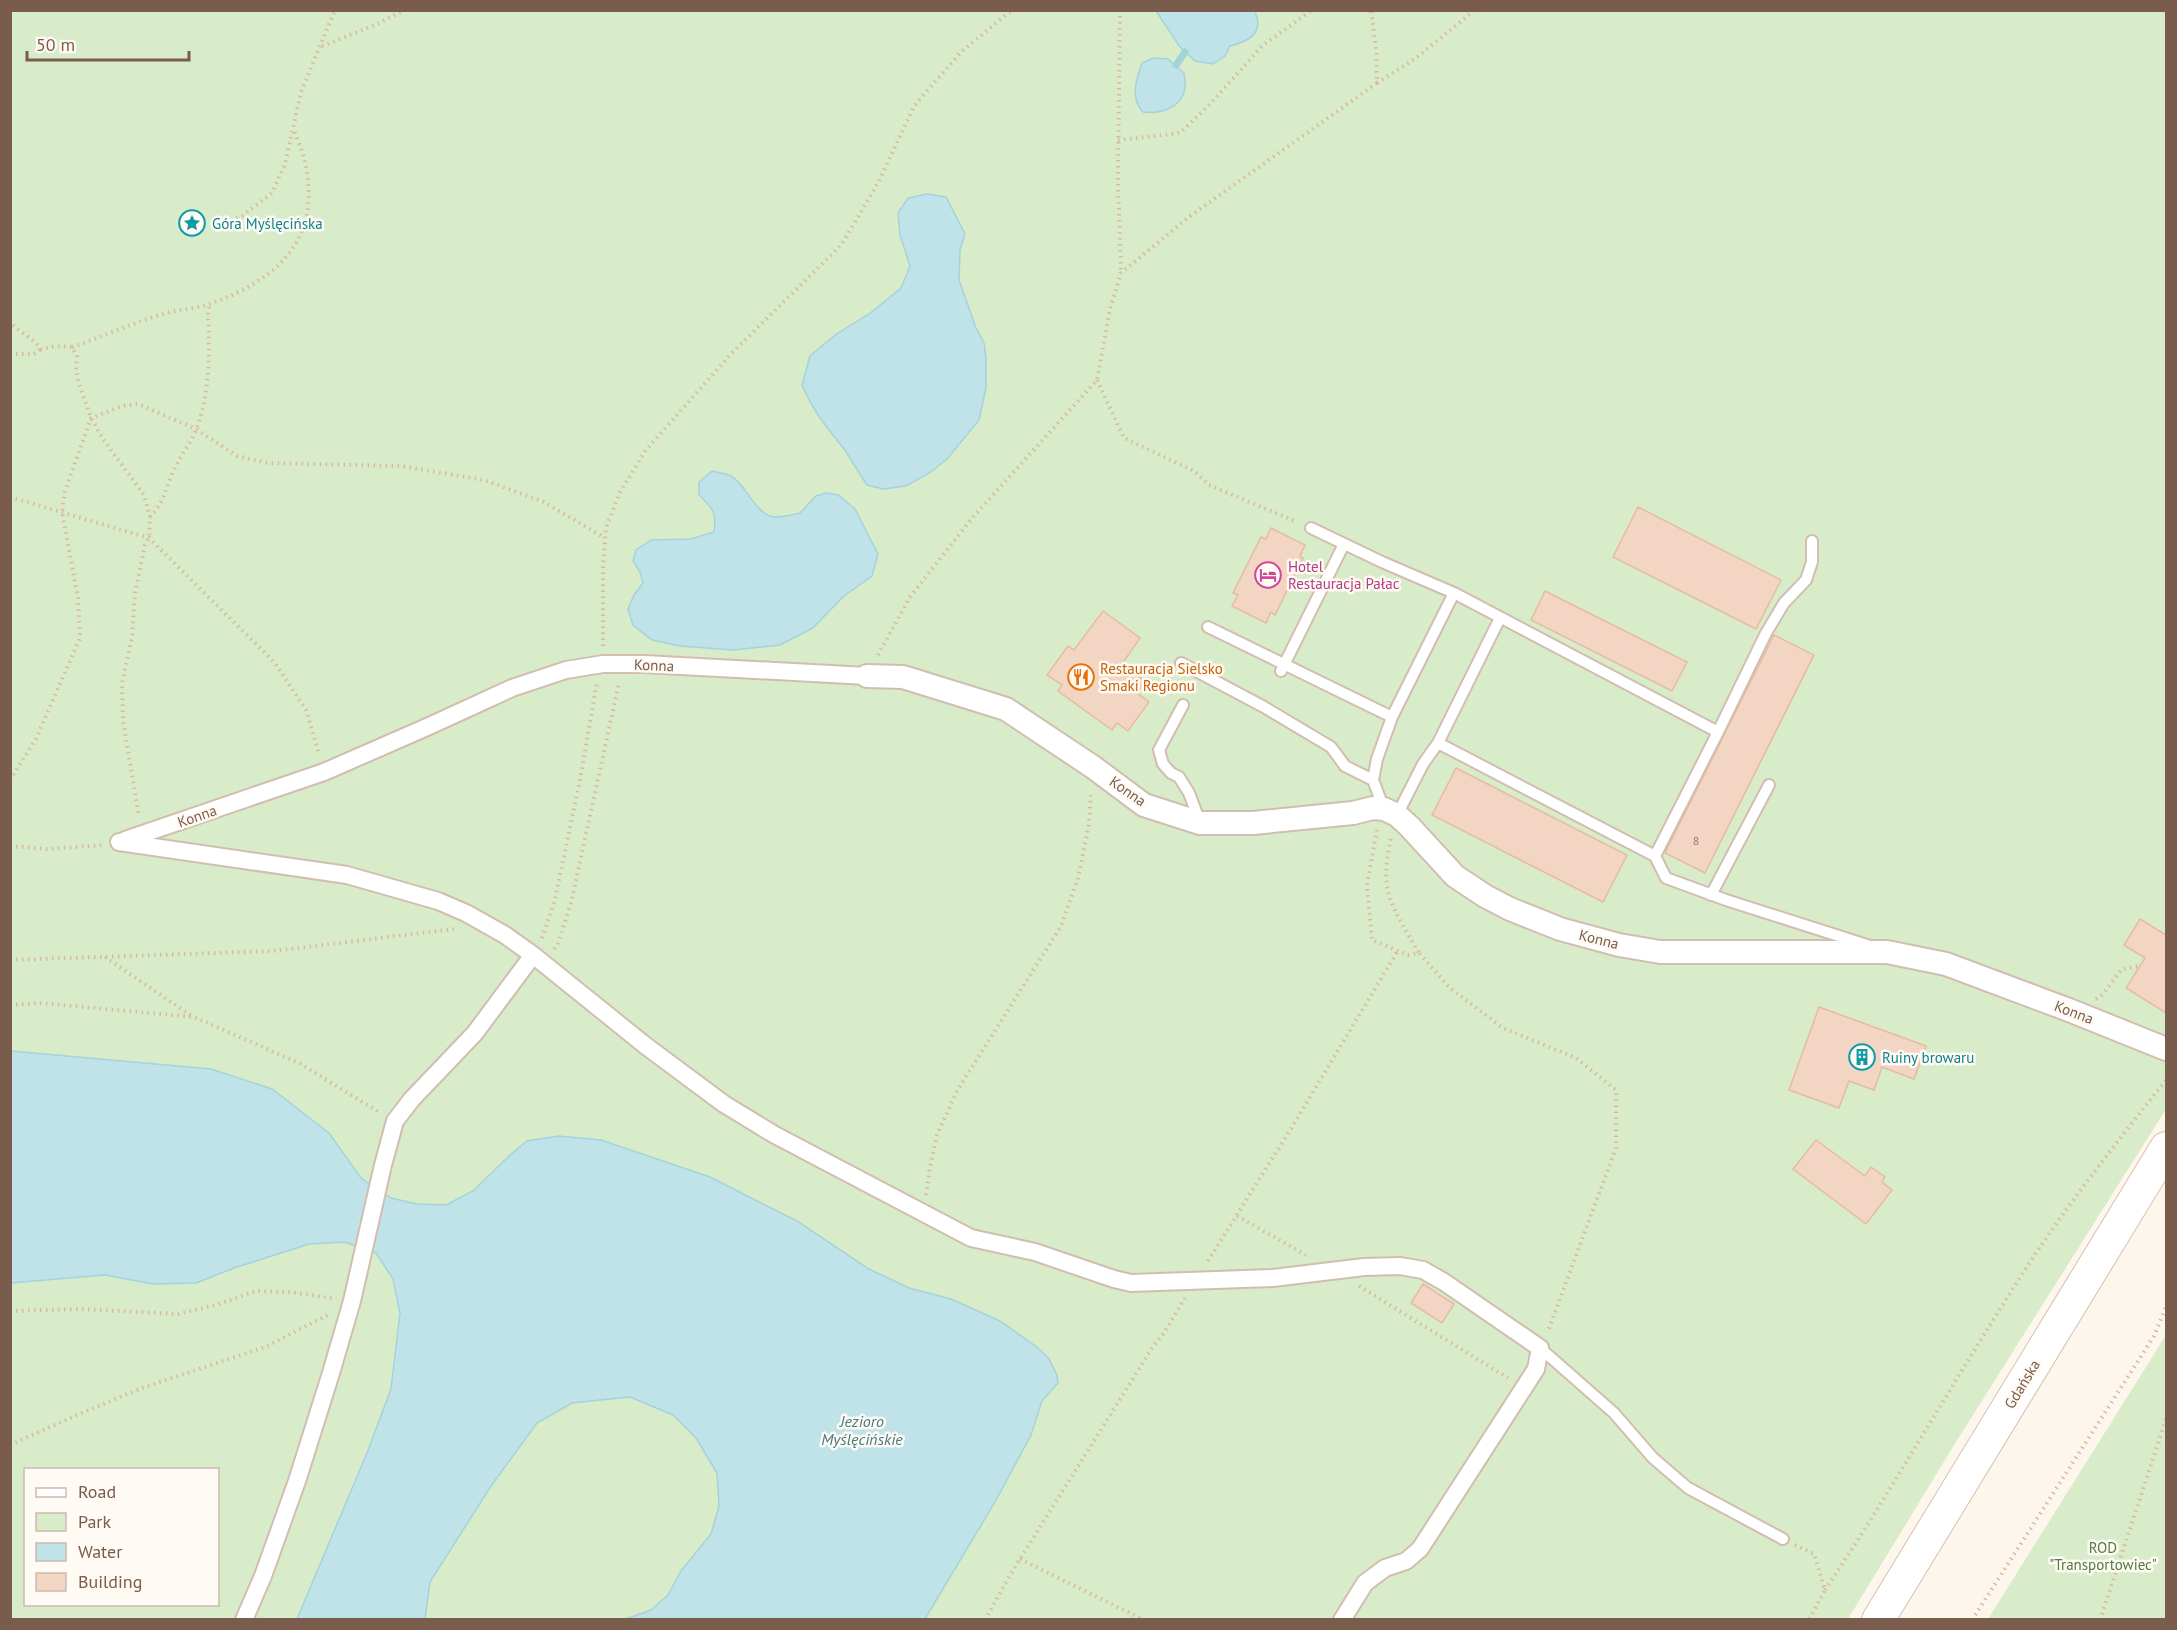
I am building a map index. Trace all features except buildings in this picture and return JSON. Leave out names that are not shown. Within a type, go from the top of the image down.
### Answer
[{"type":"main road","name":"Gdańska","points":[[1878,1620],[2166,1148]]},
{"type":"street","name":"Konna","points":[[119,842],[324,772],[427,728],[512,688],[566,670],[603,667],[804,671],[903,677],[1006,709],[1093,767],[1144,805],[1200,823],[1253,824],[1353,813],[1373,808],[1390,812],[1455,876],[1485,896],[1510,909],[1560,929],[1619,945],[1660,952],[1887,952],[1946,964],[2166,1049]]},
{"type":"street","points":[[119,842],[347,874],[438,901],[488,926],[539,960],[723,1104],[775,1135],[971,1238],[1035,1252],[1131,1283],[1273,1278],[1400,1266],[1423,1270],[1444,1282],[1540,1348],[1536,1369],[1420,1550],[1406,1561],[1385,1568],[1365,1583],[1342,1620]]},
{"type":"street","points":[[244,1620],[263,1576],[297,1481],[352,1301],[395,1121],[412,1099],[475,1034],[539,960]]},
{"type":"lane","points":[[1311,528],[1454,593],[1718,732]]},
{"type":"lane","points":[[1655,856],[1766,633],[1784,603],[1806,580],[1812,562],[1812,541]]},
{"type":"lane","points":[[1283,667],[1344,544]]},
{"type":"lane","points":[[1373,780],[1377,759],[1392,717],[1454,593]]},
{"type":"lane","points":[[1181,663],[1264,707],[1331,747],[1345,766],[1373,780],[1390,812],[1438,743],[1500,618]]},
{"type":"lane","points":[[1208,627],[1283,667],[1392,717]]},
{"type":"lane","points":[[1183,705],[1159,750],[1163,764],[1171,773],[1179,777],[1189,793],[1200,823]]},
{"type":"lane","points":[[1438,743],[1655,856],[1666,878],[1711,895],[1887,952]]},
{"type":"lane","points":[[1711,895],[1769,785]]},
{"type":"lane","points":[[1540,1348],[1614,1413],[1653,1458],[1688,1488],[1784,1539]]},
{"type":"path","points":[[214,227],[242,216],[272,193],[285,164],[301,92],[335,10]]},
{"type":"path","points":[[321,46],[375,25],[404,10]]},
{"type":"path","points":[[539,960],[555,899],[580,780],[598,678],[603,667],[605,538],[606,528],[620,492],[646,450],[731,354],[842,244],[879,181],[914,106],[961,52],[1012,10]]},
{"type":"path","points":[[867,676],[910,597],[973,517],[1097,380],[1110,309],[1121,273],[1118,140],[1120,10]]},
{"type":"path","points":[[1118,140],[1180,133],[1211,103],[1262,46],[1312,10]]},
{"type":"path","points":[[1371,10],[1376,48],[1377,83]]},
{"type":"path","points":[[1121,273],[1189,217],[1377,83],[1416,58],[1475,10]]},
{"type":"path","points":[[10,354],[34,354],[55,346],[72,347],[165,313],[210,304],[234,294],[269,274],[292,252],[305,224],[310,197],[305,162],[293,128]]},
{"type":"path","points":[[150,517],[159,507],[174,470],[186,452],[196,429],[207,386],[210,304]]},
{"type":"path","points":[[10,320],[13,326],[34,339],[41,350]]},
{"type":"path","points":[[72,347],[77,356],[76,370],[79,384],[91,418],[144,495],[150,517],[149,538],[145,545],[135,593],[132,637],[122,683],[123,721],[143,834]]},
{"type":"path","points":[[1097,380],[1124,438],[1194,471],[1209,484],[1311,528]]},
{"type":"path","points":[[10,780],[36,739],[80,638],[78,598],[62,512],[66,491],[91,418],[122,406],[138,404],[196,429],[237,456],[268,463],[401,466],[484,480],[544,502],[605,538]]},
{"type":"path","points":[[10,497],[149,538],[275,663],[306,710],[324,772]]},
{"type":"path","points":[[539,960],[558,943],[571,903],[621,673],[603,667]]},
{"type":"path","points":[[924,1214],[937,1135],[957,1091],[1061,926],[1081,868],[1089,824],[1093,767]]},
{"type":"path","points":[[1390,812],[1385,869],[1387,894],[1419,953],[1450,988],[1503,1028],[1576,1058],[1616,1090],[1616,1148],[1557,1311],[1540,1348]]},
{"type":"path","points":[[10,846],[47,849],[75,848],[119,842]]},
{"type":"path","points":[[1372,850],[1367,885],[1372,940],[1397,952],[1408,955],[1419,953]]},
{"type":"path","points":[[10,960],[272,951],[488,926]]},
{"type":"path","points":[[1379,984],[1397,952]]},
{"type":"path","points":[[105,957],[194,1017],[299,1063],[395,1121]]},
{"type":"path","points":[[2103,994],[2122,969],[2140,966]]},
{"type":"path","points":[[10,1005],[39,1003],[194,1017]]},
{"type":"path","points":[[1809,1620],[1825,1590],[2024,1272],[2103,1160],[2166,1080]]},
{"type":"path","points":[[1237,1216],[1334,1271],[1524,1388]]},
{"type":"path","points":[[10,1311],[80,1309],[178,1314],[216,1305],[256,1291],[291,1292],[352,1301]]},
{"type":"path","points":[[10,1445],[142,1388],[265,1347],[300,1331],[352,1301]]},
{"type":"path","points":[[1971,1620],[2154,1336],[2166,1306]]},
{"type":"path","points":[[2100,1620],[2166,1419]]},
{"type":"path","points":[[1784,1539],[1814,1554],[1825,1590]]},
{"type":"path","points":[[1020,1559],[1144,1620]]},
{"type":"green space","points":[[11,11],[2166,11],[2166,1109],[1956,1442],[1848,1619],[11,1620]]},
{"type":"green space","name":"ROD \"Transportowiec\"","points":[[2166,1335],[2166,1619],[1988,1619]]},
{"type":"water","points":[[1156,11],[1255,11],[1258,25],[1249,39],[1230,46],[1225,56],[1213,64],[1195,61],[1180,47]]},
{"type":"water","points":[[1153,58],[1168,59],[1184,73],[1185,88],[1180,100],[1170,108],[1157,112],[1143,112],[1135,95],[1136,82],[1142,63]]},
{"type":"water","points":[[927,194],[946,197],[965,234],[960,250],[959,280],[976,328],[984,343],[986,388],[979,420],[948,458],[931,472],[906,486],[883,489],[867,485],[816,411],[802,385],[810,356],[835,335],[869,314],[901,288],[910,266],[900,235],[898,213],[908,198]]},
{"type":"water","points":[[712,471],[731,476],[742,486],[762,512],[776,517],[800,513],[816,496],[826,493],[838,495],[855,509],[878,554],[872,576],[844,596],[813,628],[780,645],[734,650],[680,646],[652,640],[633,625],[628,609],[643,583],[640,572],[633,561],[636,550],[651,540],[691,539],[714,532],[713,511],[699,495],[699,482]]},
{"type":"water","name":"Jezioro Myślęcińskie","points":[[11,1051],[211,1069],[272,1089],[329,1133],[361,1178],[391,1198],[417,1204],[446,1205],[473,1191],[527,1141],[559,1136],[601,1140],[710,1177],[797,1221],[869,1269],[909,1288],[951,1299],[1000,1321],[1037,1347],[1049,1359],[1057,1375],[1058,1383],[1042,1401],[1031,1435],[995,1502],[925,1619],[626,1619],[651,1610],[668,1595],[681,1571],[711,1534],[719,1506],[717,1473],[696,1438],[673,1415],[630,1397],[572,1403],[537,1423],[491,1486],[430,1582],[425,1619],[297,1619],[367,1453],[391,1389],[400,1313],[393,1279],[376,1253],[344,1242],[309,1244],[196,1283],[153,1284],[105,1275],[11,1283]]},
{"type":"waterway","points":[[1176,65],[1185,52]]},
{"type":"place","name":"Góra Myślęcińska","points":[[192,223]]},
{"type":"place","name":"Hotel Restauracja Pałac","points":[[1268,575]]},
{"type":"place","name":"Restauracja Sielsko Smaki Regionu","points":[[1081,677]]},
{"type":"place","name":"Ruiny browaru","points":[[1862,1057]]}]
